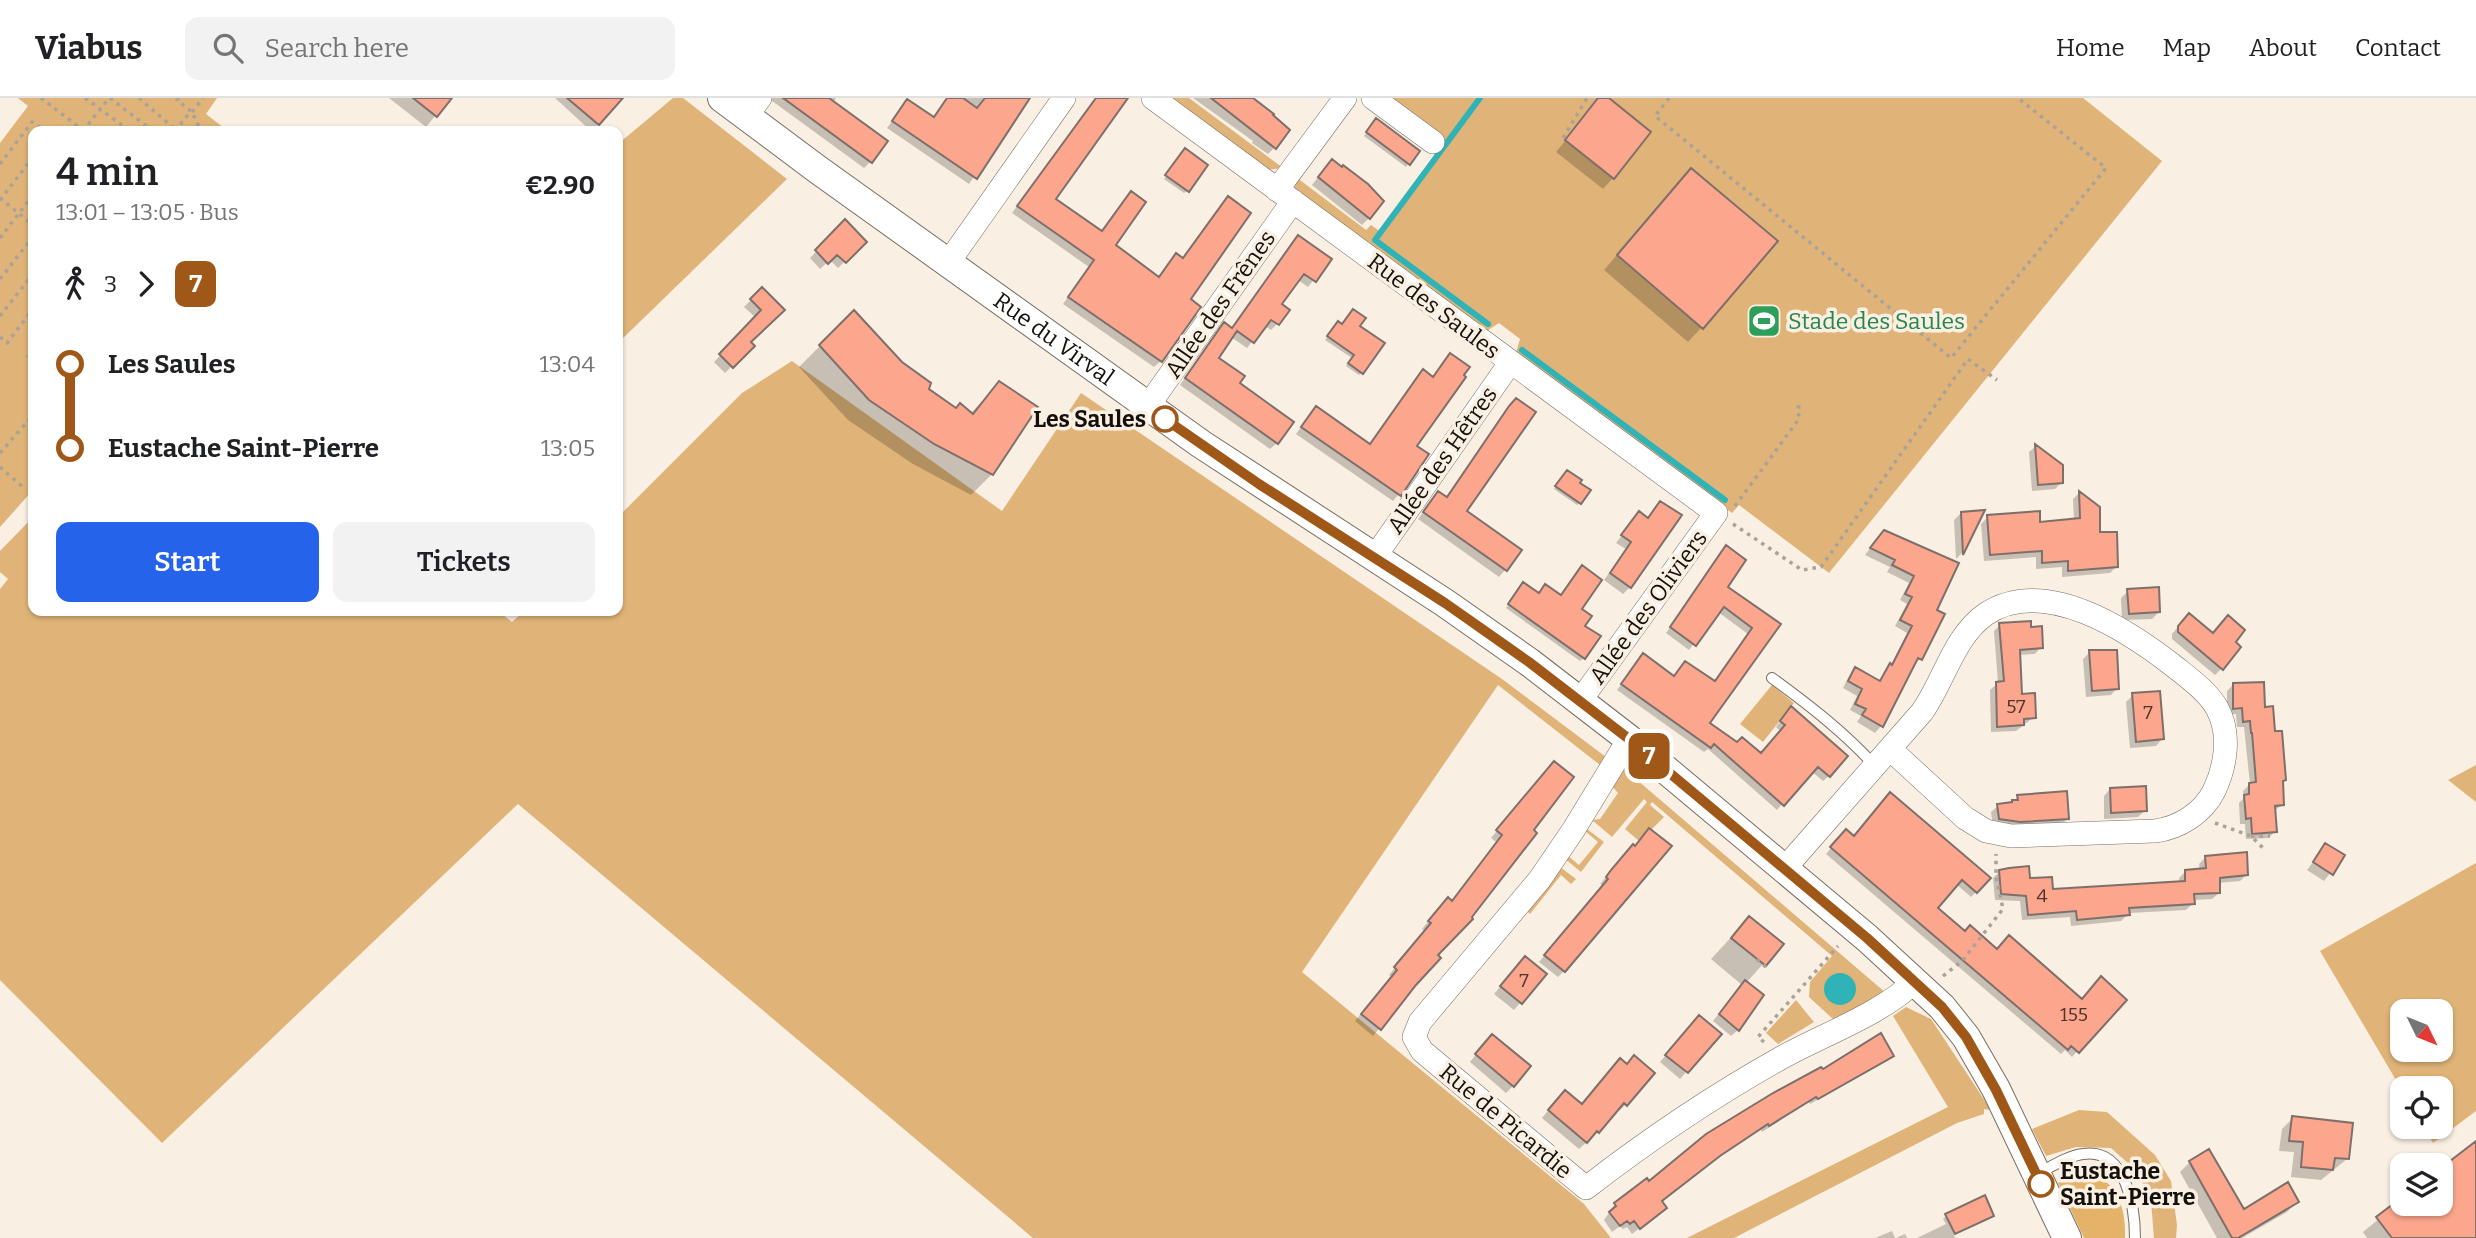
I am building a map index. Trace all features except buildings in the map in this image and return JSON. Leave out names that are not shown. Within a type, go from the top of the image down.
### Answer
[{"type":"street","name":"Rue du Virval","points":[[722,98],[753,108],[948,263],[1148,406],[1259,484],[1492,635],[1629,739],[1785,868],[1920,986],[1942,1007],[1966,1037],[2020,1138],[2062,1236]]},
{"type":"street","points":[[948,263],[1064,98]]},
{"type":"street","name":"Rue des Saules","points":[[1153,98],[1720,516]]},
{"type":"street","name":"Allée des Frênes","points":[[1148,406],[1345,98]]},
{"type":"street","points":[[1373,98],[1433,142]]},
{"type":"street","name":"Allée des Hêtres","points":[[1374,558],[1510,363]]},
{"type":"street","name":"Allée des Oliviers","points":[[1580,701],[1720,516]]},
{"type":"street","points":[[1785,868],[1882,758],[1923,712],[1965,635],[1986,614],[1999,608],[2025,602],[2062,606],[2094,615],[2131,635],[2196,685],[2217,708],[2225,731],[2222,769],[2212,794],[2193,815],[2168,829],[2155,831],[2030,837],[1997,834],[1986,831],[1965,818],[1882,758]]},
{"type":"street","name":"Rue de Picardie","points":[[1629,739],[1574,830],[1539,879],[1420,1022],[1414,1037],[1416,1045],[1586,1188],[1691,1112],[1781,1058],[1920,986]]},
{"type":"lane","points":[[1772,678],[1824,716],[1850,739],[1882,758]]},
{"type":"lane","points":[[2037,1174],[2081,1154],[2090,1154],[2110,1162],[2119,1170],[2129,1190],[2135,1238]]},
{"type":"path","points":[[41,98],[77,126]]},
{"type":"path","points":[[85,98],[123,126]]},
{"type":"path","points":[[87,126],[109,98],[146,126]]},
{"type":"path","points":[[139,98],[170,126]]},
{"type":"path","points":[[178,98],[177,100],[192,111],[199,126]]},
{"type":"path","points":[[178,126],[203,98]]},
{"type":"path","points":[[1563,138],[1587,98]]},
{"type":"path","points":[[1666,99],[1655,116],[1951,358],[2106,168],[2018,98]]},
{"type":"path","points":[[0,164],[28,127]]},
{"type":"path","points":[[28,163],[0,199],[28,221]]},
{"type":"path","points":[[0,237],[28,202]]},
{"type":"path","points":[[0,279],[28,243]]},
{"type":"path","points":[[0,316],[28,280]]},
{"type":"path","points":[[0,337],[7,343],[28,316]]},
{"type":"path","points":[[1805,407],[1798,407],[1799,419],[1720,516],[1802,570],[1821,567],[1968,359],[1997,380]]},
{"type":"path","points":[[0,453],[28,421]]},
{"type":"path","points":[[0,467],[24,488]]},
{"type":"path","points":[[2193,815],[2251,836],[2270,835]]},
{"type":"path","points":[[1920,986],[1962,961],[2003,909],[1996,876],[1997,834]]},
{"type":"path","points":[[2251,836],[2263,848]]},
{"type":"path","points":[[1781,1058],[1759,1037],[1854,927]]},
{"type":"path","points":[[1757,959],[1768,969]]},
{"type":"shaded area","points":[[18,98],[217,98],[206,114],[222,126],[28,126],[28,496],[0,527],[0,143],[28,106]]},
{"type":"shaded area","points":[[673,98],[683,98],[787,179],[623,338],[623,140]]},
{"type":"shaded area","points":[[1169,98],[1189,98],[1283,168],[1265,170]]},
{"type":"shaded area","name":"Stade des Saules","points":[[1389,98],[2083,98],[2162,161],[1829,573],[1739,505],[1732,513],[1515,356],[1520,339],[1499,323],[1485,332],[1300,196],[1295,188],[1296,177],[1366,230],[1371,225],[1381,232],[1437,158]]},
{"type":"shaded area","points":[[792,361],[1002,511],[1081,393],[1502,679],[1606,757],[1600,765],[1498,685],[1302,972],[1584,1204],[1611,1238],[1033,1238],[518,804],[162,1143],[0,980],[0,589],[8,579],[0,572],[0,551],[28,522],[28,616],[504,616],[512,622],[519,616],[623,616],[623,512],[742,393]]},
{"type":"shaded area","points":[[1772,685],[1794,703],[1763,742],[1740,724]]},
{"type":"shaded area","points":[[2476,765],[2476,802],[2448,780]]},
{"type":"shaded area","points":[[1623,768],[1886,993],[1834,1020],[1809,997],[1810,982],[1832,956],[1652,802],[1650,805],[1664,817],[1651,830],[1649,828],[1639,841],[1625,829],[1647,802],[1644,799],[1612,837],[1592,820],[1600,819],[1618,793],[1612,786]]},
{"type":"shaded area","points":[[1587,829],[1604,842],[1581,872],[1564,858],[1567,855],[1579,865],[1598,842],[1585,831]]},
{"type":"shaded area","points":[[2476,863],[2476,1111],[2453,1128],[2453,1076],[2394,1076],[2320,951]]},
{"type":"shaded area","points":[[1560,867],[1576,879],[1571,884],[1561,875],[1530,914],[1526,910]]},
{"type":"shaded area","points":[[1796,1000],[1814,1022],[1778,1044],[1766,1033]]},
{"type":"shaded area","points":[[1906,1007],[1931,1019],[1991,1110],[1984,1109],[1984,1114],[1957,1123],[1734,1238],[1687,1238],[1948,1107],[1893,1016]]},
{"type":"shaded area","points":[[2079,1110],[2107,1112],[2155,1155],[2171,1181],[2177,1225],[2176,1238],[2154,1238],[2151,1201],[2138,1172],[2111,1148],[2076,1147],[2046,1156],[2032,1129]]},
{"type":"shaded area","points":[[2086,1172],[2106,1182],[2116,1193],[2124,1215],[2125,1238],[2084,1238],[2058,1183],[2068,1175]]},
{"type":"water","points":[[1840,973],[1852,977],[1856,989],[1852,1001],[1840,1005],[1828,1001],[1824,989],[1828,977]]},
{"type":"waterway","points":[[1480,98],[1375,240],[1488,324]]},
{"type":"waterway","points":[[1522,350],[1725,500]]},
{"type":"bus line","name":"7","points":[[1165,419],[1259,484],[1501,641],[1629,739],[1867,938],[1954,1020],[1976,1052],[2041,1184]]},
{"type":"place","name":"Stade des Saules","points":[[1764,321]]},
{"type":"place","name":"Les Saules","points":[[1165,419]]},
{"type":"place","name":"Eustache Saint-Pierre","points":[[2041,1184]]}]
